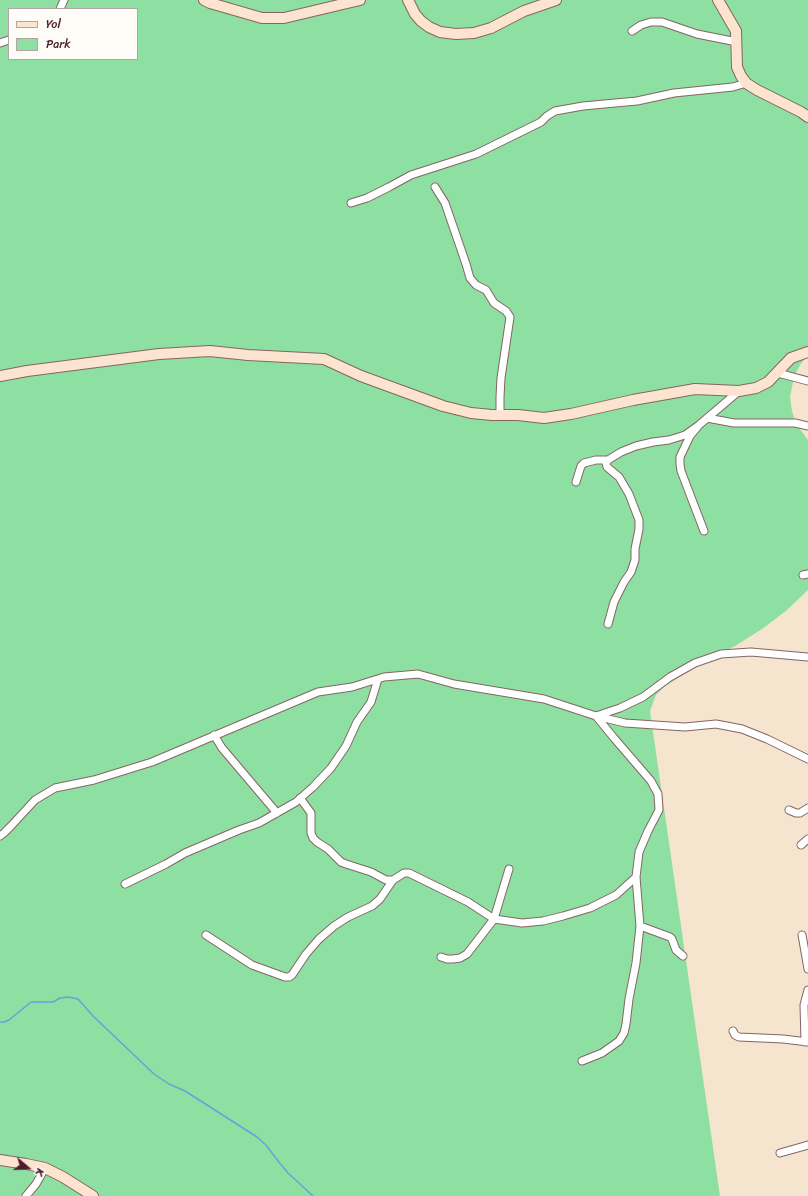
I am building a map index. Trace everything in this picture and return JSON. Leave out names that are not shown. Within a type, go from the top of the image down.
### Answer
[{"type":"street","points":[[204,0],[262,18],[284,18],[360,0]]},
{"type":"street","points":[[409,0],[415,14],[429,27],[440,32],[456,34],[474,33],[491,28],[524,11],[556,0]]},
{"type":"street","points":[[718,0],[736,31],[738,67],[741,76],[746,83],[808,117]]},
{"type":"street","points":[[632,31],[641,25],[651,22],[662,22],[697,34],[736,42]]},
{"type":"street","points":[[351,203],[367,198],[411,175],[476,154],[541,122],[547,116],[556,111],[583,106],[605,105],[674,93],[733,87],[746,83]]},
{"type":"street","points":[[435,187],[445,203],[470,278],[476,285],[486,290],[494,303],[510,317],[501,378],[500,415]]},
{"type":"street","points":[[0,376],[27,371],[210,350],[248,355],[324,359],[361,376],[443,406],[492,416],[518,415],[544,418],[696,389],[739,391],[756,388],[768,382],[791,358],[808,352]]},
{"type":"street","points":[[778,373],[808,381]]},
{"type":"street","points":[[576,482],[580,466],[584,463],[596,460],[608,460],[636,446],[669,440],[685,435],[739,391]]},
{"type":"street","points":[[707,418],[734,423],[795,423],[808,426]]},
{"type":"street","points":[[699,425],[690,436],[680,457],[680,464],[681,471],[704,531]]},
{"type":"street","points":[[608,460],[606,466],[619,478],[629,494],[639,520],[635,560],[631,572],[614,602],[608,624]]},
{"type":"street","points":[[596,716],[620,708],[643,697],[670,677],[694,663],[721,654],[752,652],[808,657]]},
{"type":"street","points":[[0,839],[0,836],[8,830],[35,800],[56,788],[94,780],[152,762],[318,692],[352,687],[384,677],[418,674],[454,684],[544,699],[596,716],[625,723],[685,727],[716,724],[742,729],[767,739],[808,759]]},
{"type":"street","points":[[125,884],[185,853],[259,823],[296,802],[314,787],[331,768],[346,746],[357,722],[371,702],[378,679]]},
{"type":"street","points":[[582,1061],[602,1054],[619,1041],[624,1033],[636,964],[640,926],[636,877],[640,852],[648,831],[660,810],[658,794],[651,782],[596,716]]},
{"type":"street","points":[[214,736],[222,748],[277,813]]},
{"type":"street","points":[[300,798],[311,813],[311,833],[317,842],[328,849],[341,862],[371,872],[386,880],[393,880]]},
{"type":"street","points":[[789,810],[800,813],[808,808]]},
{"type":"street","points":[[801,845],[808,839]]},
{"type":"street","points":[[441,956],[447,959],[460,958],[473,948],[477,940],[494,919],[509,869]]},
{"type":"street","points":[[206,935],[252,965],[285,977],[289,977],[319,939],[334,926],[348,917],[372,906],[380,899],[393,880],[404,873],[409,873],[468,902],[494,919],[522,923],[543,921],[590,908],[616,895],[636,877]]},
{"type":"street","points":[[640,926],[670,937],[676,950],[683,956]]},
{"type":"street","points":[[802,935],[808,969]]},
{"type":"street","points":[[733,1031],[735,1035],[739,1037],[783,1039],[807,1042],[804,1005],[808,990]]},
{"type":"street","points":[[780,1153],[808,1145]]},
{"type":"street","points":[[0,1160],[45,1168],[63,1177],[93,1196]]},
{"type":"street","points":[[26,1196],[36,1184],[45,1168]]},
{"type":"green space","points":[[0,0],[808,0],[808,355],[800,365],[794,377],[790,397],[796,424],[808,440],[808,590],[787,610],[762,629],[735,646],[701,663],[664,687],[656,695],[650,711],[720,1196],[0,1196]]},
{"type":"waterway","points":[[0,1022],[9,1020],[31,1002],[53,1002],[60,998],[68,997],[78,999],[93,1016],[154,1074],[169,1084],[185,1091],[257,1137],[266,1145],[288,1173],[313,1196]]}]
